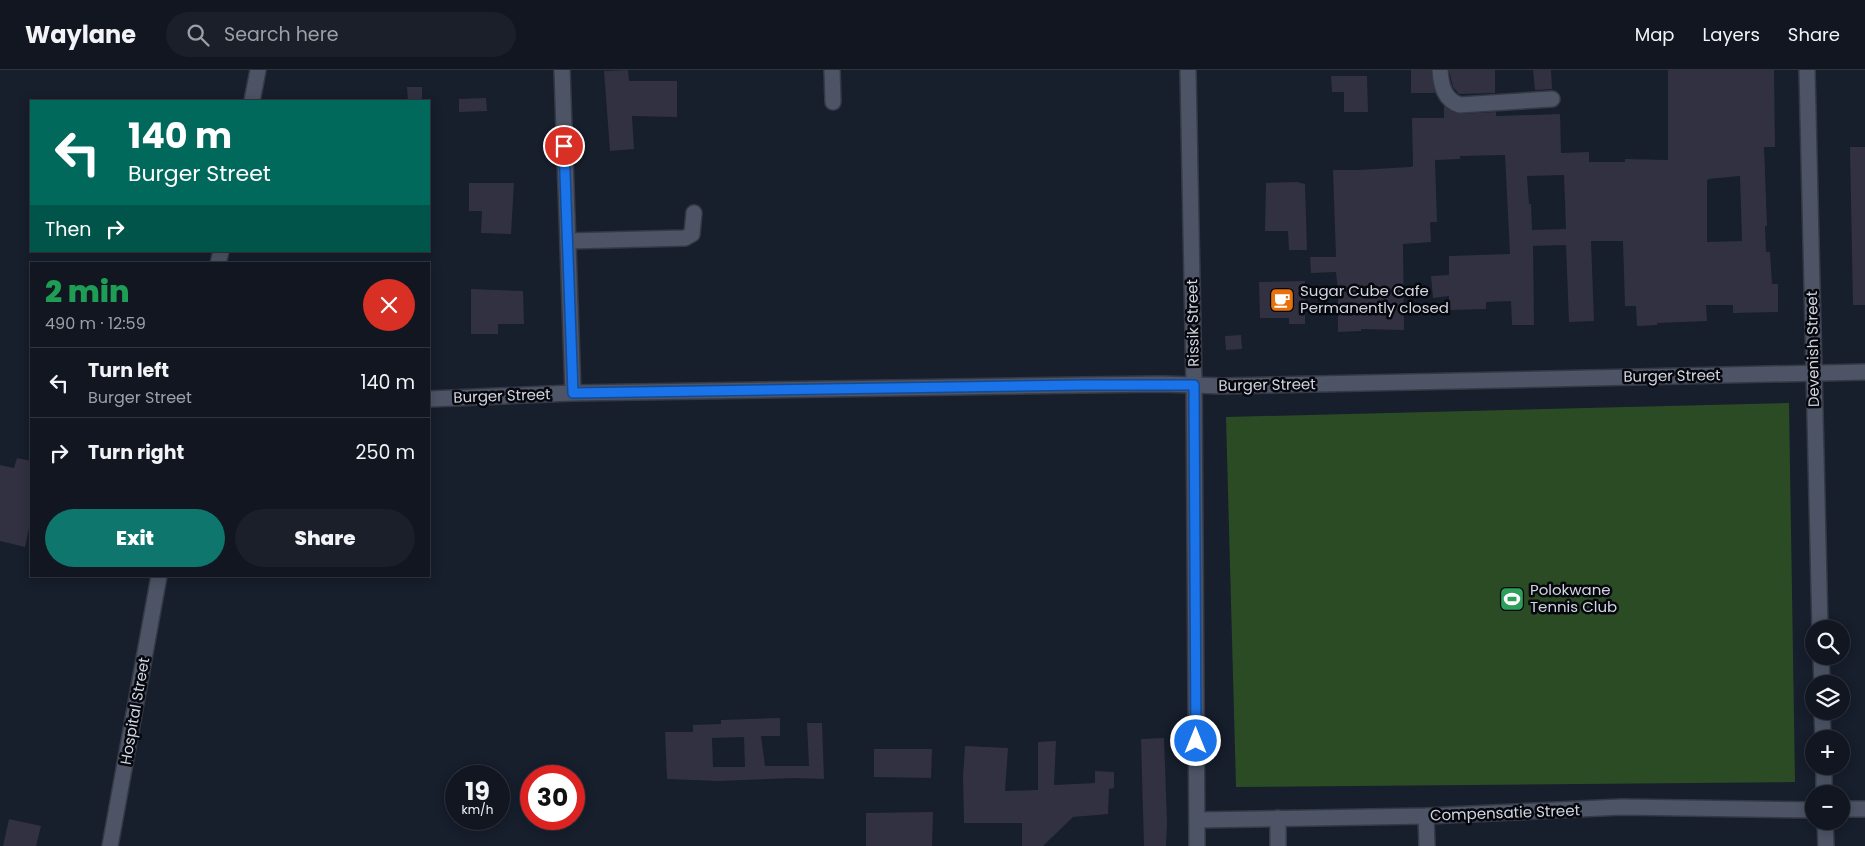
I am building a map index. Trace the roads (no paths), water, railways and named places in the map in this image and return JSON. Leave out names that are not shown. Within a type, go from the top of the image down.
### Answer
[{"type":"street","points":[[252,100],[258,70]]},
{"type":"street","points":[[562,70],[573,393]]},
{"type":"street","points":[[832,70],[833,102]]},
{"type":"street","name":"Rissik Street","points":[[1188,70],[1194,385],[1198,846]]},
{"type":"street","points":[[1440,70],[1441,84],[1452,103],[1469,105],[1552,99]]},
{"type":"street","name":"Devenish Street","points":[[1806,70],[1820,620]]},
{"type":"street","points":[[568,241],[685,238],[692,234],[694,214]]},
{"type":"street","name":"Burger Street","points":[[430,399],[573,393],[1073,385],[1223,386],[1865,372]]},
{"type":"street","name":"Hospital Street","points":[[110,846],[159,577]]},
{"type":"street","name":"Compensatie Street","points":[[1197,820],[1426,816],[1622,807],[1805,810]]},
{"type":"street","points":[[1850,809],[1865,809]]},
{"type":"street","points":[[1426,816],[1427,846]]},
{"type":"street","points":[[1278,818],[1278,846]]},
{"type":"street","points":[[1825,830],[1826,846]]},
{"type":"place","name":"Sugar Cube Cafe Permanently closed","points":[[1282,300]]},
{"type":"place","name":"Polokwane Tennis Club","points":[[1512,599]]}]
